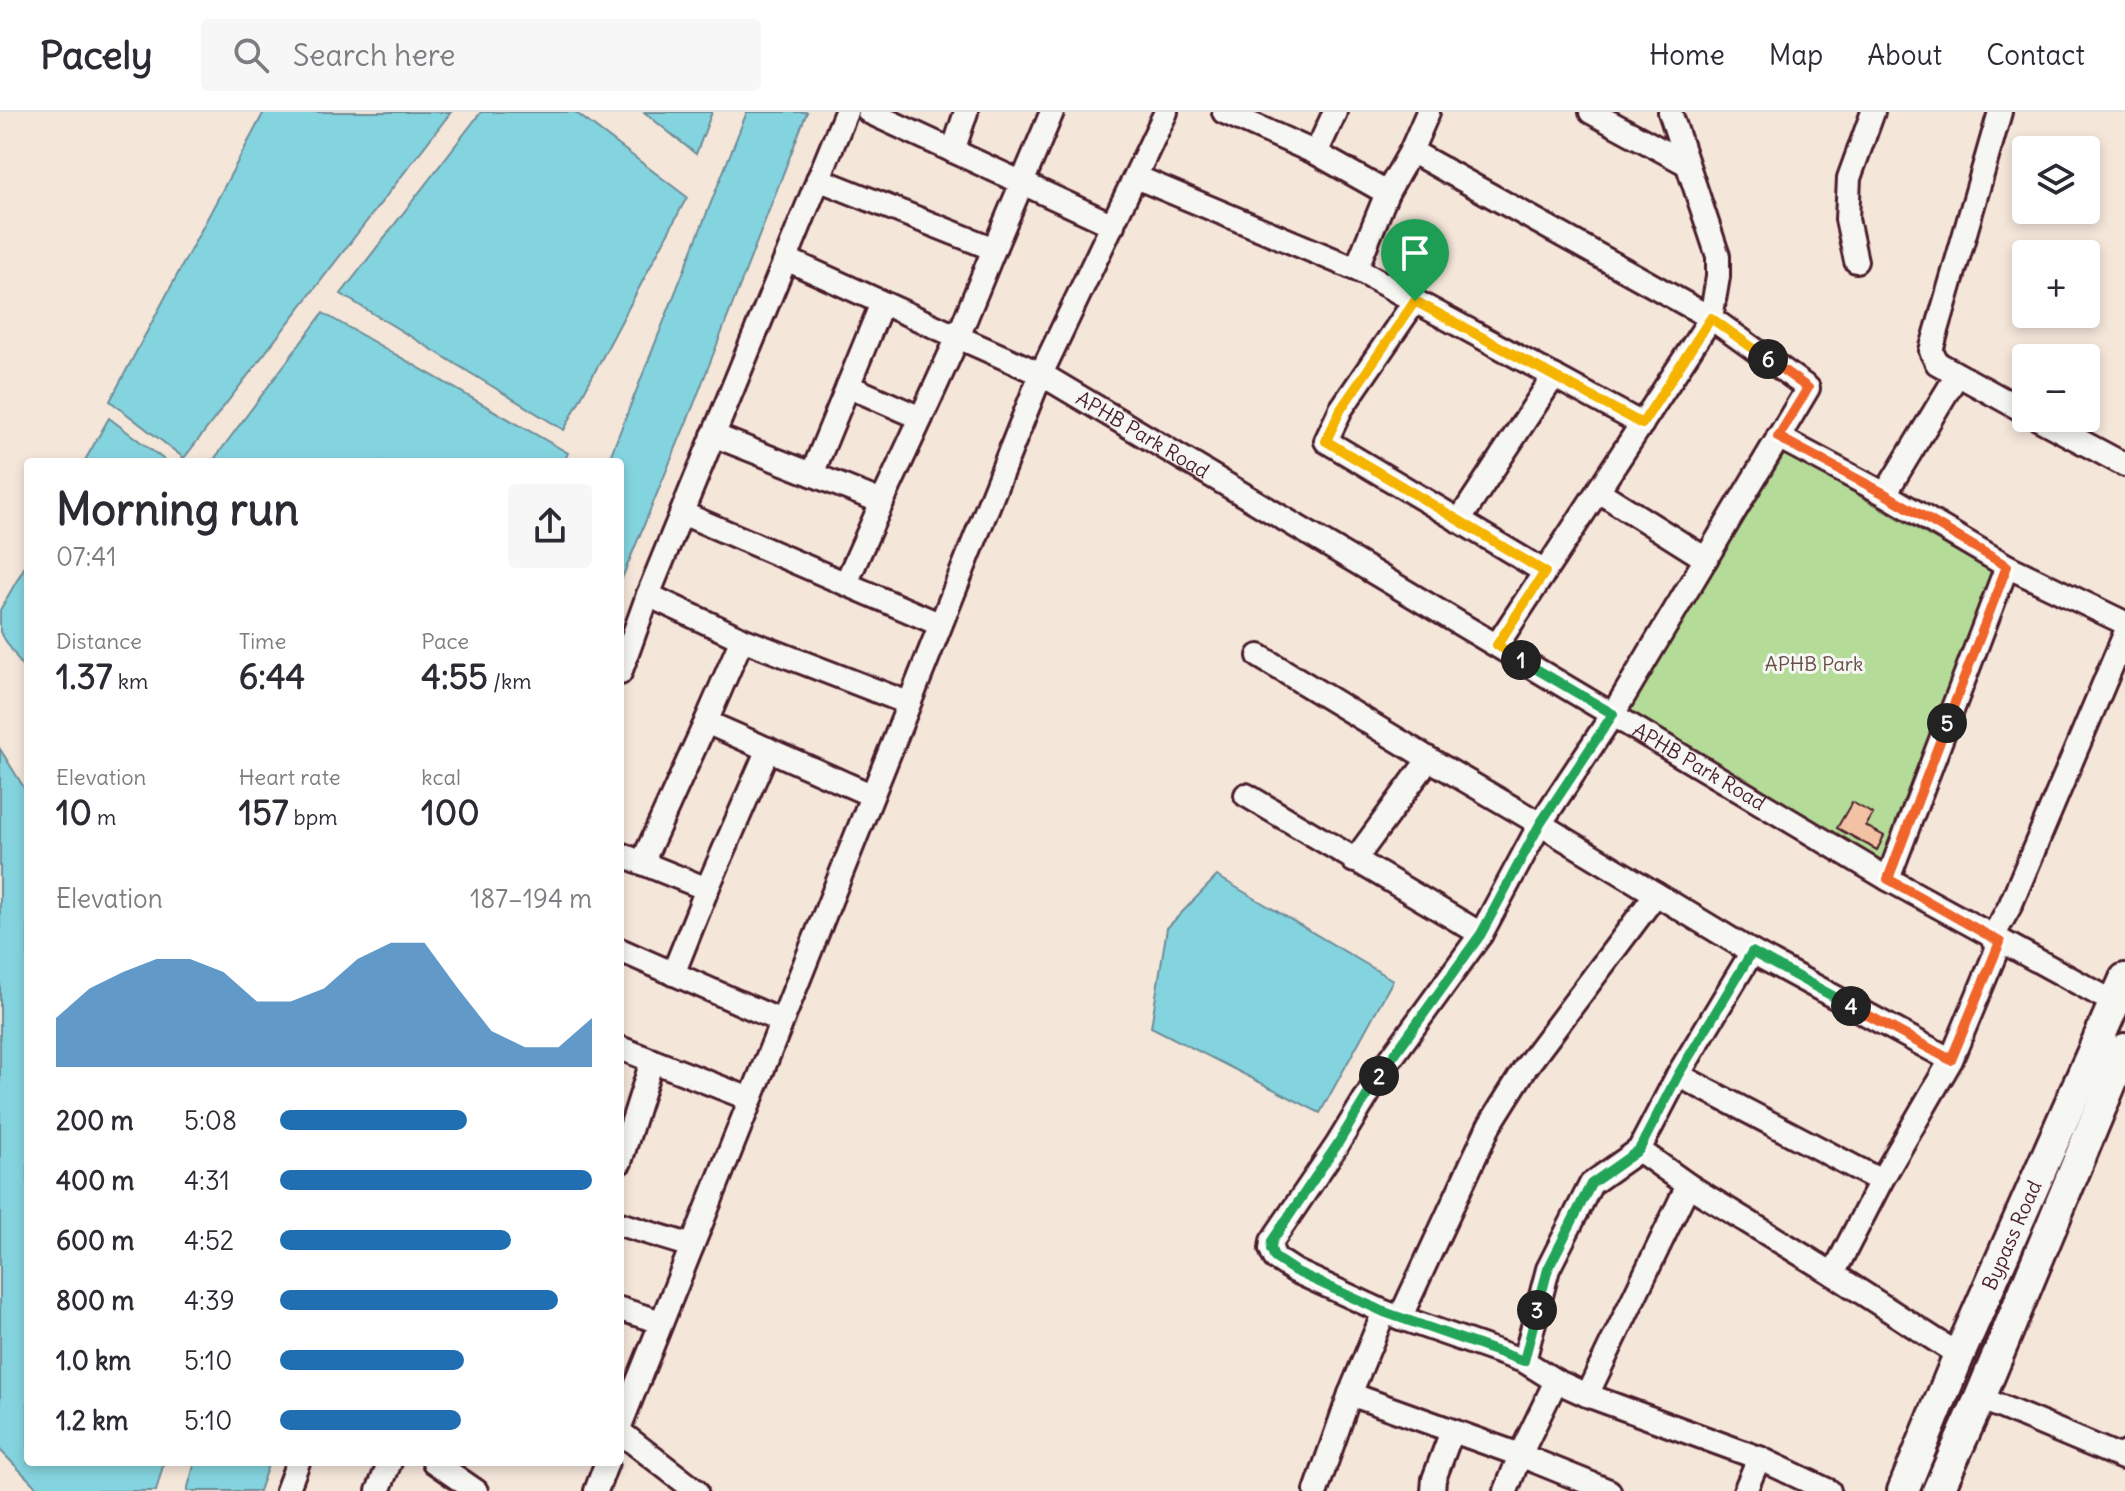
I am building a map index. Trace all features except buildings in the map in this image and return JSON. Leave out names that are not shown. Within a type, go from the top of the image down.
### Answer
[{"type":"main road","name":"Bypass Road","points":[[1903,1491],[1959,1355],[2120,991]]},
{"type":"main road","name":"Bypass Road","points":[[1938,1491],[2123,1060]]},
{"type":"street","points":[[624,662],[648,595],[846,112]]},
{"type":"street","points":[[869,112],[1113,225]]},
{"type":"street","points":[[953,151],[966,112]]},
{"type":"street","points":[[846,583],[958,337],[1052,112]]},
{"type":"street","points":[[624,1419],[1041,374],[1166,112]]},
{"type":"street","points":[[1316,153],[1335,112]]},
{"type":"street","points":[[1356,269],[1387,193],[1411,151],[1428,112]]},
{"type":"street","points":[[1591,112],[1687,164]]},
{"type":"street","points":[[1497,645],[1711,318],[1718,256],[1670,112]]},
{"type":"street","points":[[1856,261],[1847,219],[1849,178],[1873,112]]},
{"type":"street","points":[[2000,112],[1931,351],[1937,363],[2012,404]]},
{"type":"street","points":[[1227,113],[1316,153],[1387,193]]},
{"type":"street","points":[[1411,151],[1711,318],[1808,388],[1613,714],[1540,824],[1481,934],[1384,1068],[1272,1241],[1271,1249],[1275,1258],[1295,1271],[1392,1315],[1524,1361],[1556,1381],[1587,1395],[1759,1458],[1829,1491]]},
{"type":"street","points":[[1136,177],[1356,269],[1642,424]]},
{"type":"street","points":[[818,179],[994,249]]},
{"type":"street","name":"APHB Park Road","points":[[786,259],[1041,374],[1888,879],[1996,940],[2120,991]]},
{"type":"street","points":[[1415,301],[1341,409],[1326,441],[1545,572]]},
{"type":"street","points":[[812,474],[882,303]]},
{"type":"street","points":[[1885,494],[1957,375]]},
{"type":"street","points":[[1459,521],[1554,376]]},
{"type":"street","points":[[848,386],[921,418]]},
{"type":"street","points":[[2063,432],[2125,465]]},
{"type":"street","points":[[713,435],[882,502]]},
{"type":"street","points":[[1778,437],[1885,494],[2007,566],[2125,623]]},
{"type":"street","points":[[1598,491],[1706,559]]},
{"type":"street","points":[[682,513],[939,624]]},
{"type":"street","points":[[1888,879],[2007,566]]},
{"type":"street","points":[[648,595],[742,639],[908,703]]},
{"type":"street","points":[[1833,1274],[1881,1181],[1951,1060],[1996,940],[2125,634]]},
{"type":"street","points":[[642,863],[742,639]]},
{"type":"street","points":[[1259,656],[1752,952],[1951,1060]]},
{"type":"street","points":[[706,722],[871,795]]},
{"type":"street","points":[[673,974],[768,749]]},
{"type":"street","points":[[1354,861],[1429,759]]},
{"type":"street","points":[[1246,795],[1481,934]]},
{"type":"street","points":[[624,856],[707,889]]},
{"type":"street","points":[[1316,1491],[1350,1394],[1489,1126],[1526,1067],[1656,894]]},
{"type":"street","points":[[624,952],[781,1021]]},
{"type":"street","points":[[1524,1361],[1548,1269],[1591,1184],[1639,1150],[1678,1075],[1752,952]]},
{"type":"street","points":[[624,1050],[750,1099]]},
{"type":"street","points":[[624,1149],[652,1061]]},
{"type":"street","points":[[1678,1075],[1881,1181]]},
{"type":"street","points":[[1639,1150],[1688,1185],[1959,1355]]},
{"type":"street","points":[[1587,1395],[1688,1185]]},
{"type":"street","points":[[624,1225],[692,1246]]},
{"type":"street","points":[[624,1310],[661,1322]]},
{"type":"street","points":[[1506,1491],[1556,1381]]},
{"type":"street","points":[[1350,1394],[1520,1455],[1609,1491]]},
{"type":"street","points":[[1980,1398],[2124,1456]]},
{"type":"street","points":[[1433,1491],[1434,1479],[1452,1431]]},
{"type":"street","points":[[624,1432],[696,1491]]},
{"type":"street","points":[[1745,1491],[1759,1458]]},
{"type":"street","points":[[287,1491],[296,1466]]},
{"type":"street","points":[[378,1491],[388,1466]]},
{"type":"street","points":[[440,1466],[476,1491]]},
{"type":"green space","name":"APHB Park","points":[[1785,453],[1992,572],[1882,863],[1628,711]]},
{"type":"water","points":[[264,112],[451,112],[184,458],[110,401]]},
{"type":"water","points":[[481,112],[575,112],[687,197],[564,430],[341,294]]},
{"type":"water","points":[[644,112],[712,112],[696,154]]},
{"type":"water","points":[[747,112],[807,112],[694,404],[624,573],[624,458],[610,458]]},
{"type":"water","points":[[323,313],[568,453],[566,458],[215,458]]},
{"type":"water","points":[[109,418],[162,458],[86,458]]},
{"type":"water","points":[[24,568],[24,669],[0,632],[0,610]]},
{"type":"water","points":[[0,749],[24,788],[24,1466],[163,1466],[156,1491],[40,1491],[0,1450]]},
{"type":"water","points":[[1217,876],[1393,980],[1320,1113],[1151,1027],[1167,928]]},
{"type":"water","points":[[194,1466],[268,1466],[259,1491],[187,1491]]},
{"type":"route","points":[[1415,301],[1642,424],[1711,318],[1808,388],[1778,437],[1885,494],[2007,566],[1888,879],[2000,942],[1951,1060],[1752,952],[1678,1075],[1639,1150],[1591,1184],[1548,1269],[1524,1361],[1384,1312],[1295,1271],[1275,1258],[1271,1249],[1272,1241],[1384,1068],[1481,934],[1540,824],[1613,714],[1497,645],[1545,572],[1326,441],[1341,409],[1415,301]]}]
